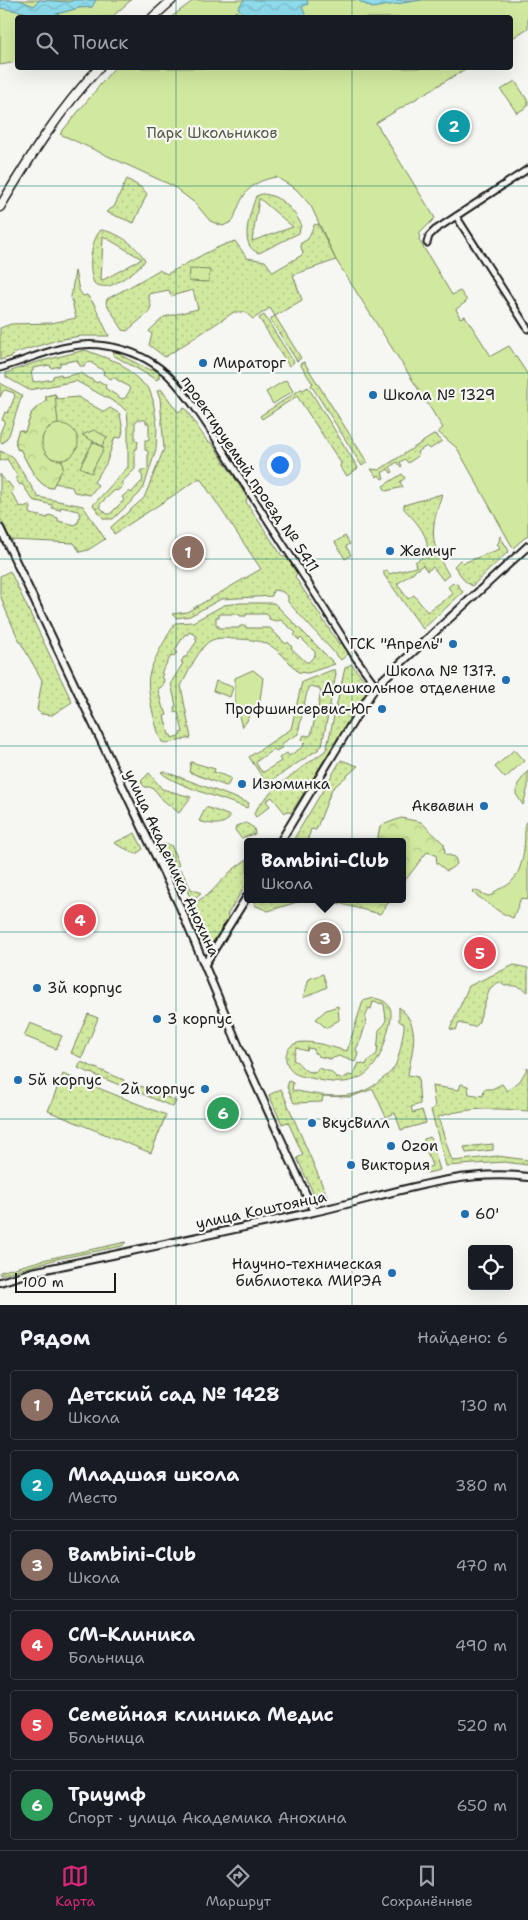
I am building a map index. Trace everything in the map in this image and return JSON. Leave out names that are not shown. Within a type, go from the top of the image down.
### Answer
[{"type":"main road","points":[[155,15],[172,0]]},
{"type":"main road","points":[[0,207],[29,159],[61,113],[97,70]]},
{"type":"street","points":[[427,243],[429,236],[433,232],[528,169]]},
{"type":"street","points":[[456,216],[528,329]]},
{"type":"street","name":"проектируемый проезд № 5411","points":[[0,368],[66,346],[86,344],[105,346],[129,352],[153,363],[167,374],[182,391],[221,448],[355,657],[376,686]]},
{"type":"street","name":"улица Академика Анохина","points":[[0,528],[205,964],[251,1074],[314,1212]]},
{"type":"street","points":[[282,838],[376,686],[528,546]]},
{"type":"street","points":[[205,964],[244,901]]},
{"type":"street","name":"улица Коштоянца","points":[[0,1282],[41,1270],[314,1212],[446,1180],[481,1175],[528,1177]]},
{"type":"green space","points":[[0,0],[131,0],[114,15],[15,15],[15,62],[0,65]]},
{"type":"green space","points":[[194,0],[528,0],[528,28],[513,38],[513,15],[174,15]]},
{"type":"green space","name":"Парк Школьников","points":[[112,70],[464,70],[376,123],[435,218],[420,233],[419,240],[452,295],[460,291],[466,299],[466,302],[456,309],[460,318],[465,316],[491,356],[509,346],[528,375],[528,535],[513,548],[457,448],[438,432],[443,428],[336,260],[311,206],[296,189],[276,177],[258,182],[243,197],[233,221],[223,226],[210,221],[196,204],[173,186],[60,134]]},
{"type":"green space","points":[[515,81],[528,101],[528,106],[517,113],[501,90]]},
{"type":"green space","points":[[127,179],[142,188],[147,194],[134,223],[106,212],[114,207]]},
{"type":"green space","points":[[262,194],[269,195],[280,200],[290,208],[301,224],[299,233],[259,253],[252,249],[247,236],[249,219],[256,196]],"holes":[[[260,199],[293,227],[252,241]]]},
{"type":"green space","points":[[318,224],[336,260],[293,275],[302,300],[275,316],[270,308],[253,319],[245,312],[234,312],[165,357],[149,345],[152,335],[149,331],[164,317],[198,309],[193,290],[171,296],[169,290],[148,294],[151,306],[149,312],[127,331],[123,330],[106,303],[107,299],[159,270],[167,274],[235,241],[247,258],[265,261],[273,272],[302,255],[300,244],[308,239],[314,225]]},
{"type":"green space","points":[[101,230],[107,231],[126,240],[145,260],[134,271],[113,285],[99,286],[94,283],[91,270],[92,248]],"holes":[[[103,236],[142,259],[101,281]]]},
{"type":"green space","points":[[190,269],[210,270],[209,282],[189,281]]},
{"type":"green space","points":[[75,271],[79,290],[83,296],[87,295],[94,304],[109,336],[81,336],[57,340],[15,353],[11,357],[0,360],[0,328],[11,324],[51,323],[76,318],[71,297]]},
{"type":"green space","points":[[264,315],[294,362],[289,366],[259,318]]},
{"type":"green space","points":[[275,316],[301,358],[297,361],[270,319]]},
{"type":"green space","points":[[85,350],[120,363],[149,389],[153,400],[157,426],[156,449],[144,487],[113,519],[104,519],[93,505],[128,467],[127,412],[120,405],[76,381],[29,390],[6,377],[6,373],[34,363]],"holes":[[[77,360],[80,366],[90,362],[104,371],[103,374],[111,379],[113,377],[129,387],[130,390],[125,398],[122,399],[105,388],[106,385],[99,381],[97,383],[81,373],[62,377],[61,374],[53,376],[53,379],[33,381],[31,372],[33,368],[50,365],[51,368],[60,366],[60,363]],[[137,420],[146,420],[146,423],[149,423],[149,440],[145,440],[145,450],[148,451],[148,468],[141,470],[140,473],[143,480],[131,493],[129,491],[122,497],[124,500],[110,514],[107,514],[100,507],[100,504],[115,490],[117,491],[123,486],[121,483],[135,469],[135,449],[137,449],[138,441],[135,441],[135,423]]]},
{"type":"green space","points":[[115,350],[122,353],[122,356],[150,370],[154,369],[159,373],[159,378],[157,380],[113,355]]},
{"type":"green space","points":[[304,362],[367,462],[362,466],[311,385],[313,384],[300,364]]},
{"type":"green space","points":[[286,380],[293,391],[273,404],[266,392]]},
{"type":"green space","points":[[0,383],[22,395],[9,435],[3,443],[0,442],[0,433],[5,421],[2,420],[5,412],[8,413],[15,396],[14,393],[5,390],[0,397]]},
{"type":"green space","points":[[308,387],[358,468],[347,476],[340,467],[341,463],[297,396],[262,419],[260,416],[301,389],[303,390]]},
{"type":"green space","points":[[161,389],[178,412],[185,408],[207,441],[212,443],[247,497],[246,502],[282,556],[287,558],[297,573],[295,577],[339,644],[343,643],[349,653],[341,660],[288,602],[288,596],[281,591],[273,590],[272,596],[221,599],[190,616],[176,618],[172,614],[187,612],[261,569],[200,478],[114,534],[111,527],[144,498],[164,449],[160,398],[157,391]]},
{"type":"green space","points":[[55,394],[57,399],[78,397],[104,412],[110,408],[120,414],[123,431],[121,438],[115,437],[106,464],[94,482],[98,485],[90,495],[74,492],[72,487],[55,483],[52,488],[47,487],[37,478],[16,445],[19,430],[25,432],[32,412],[46,401],[46,396]]},
{"type":"green space","points":[[55,394],[58,424],[49,427],[42,438],[46,454],[53,459],[62,460],[63,468],[52,488],[47,487],[37,478],[20,449],[18,450],[16,438],[19,430],[25,432],[32,412],[46,401],[46,396]]},
{"type":"green space","points":[[60,424],[67,425],[73,429],[77,435],[77,449],[73,455],[67,459],[60,460],[53,459],[47,455],[43,449],[42,442],[43,435],[47,429],[53,425]]},
{"type":"green space","points":[[94,430],[107,437],[102,446],[82,435]]},
{"type":"green space","points":[[435,434],[442,441],[430,449],[427,446],[417,452],[418,456],[408,463],[405,459],[400,462],[401,467],[397,462],[390,467],[393,472],[391,473],[388,469],[382,473],[384,478],[382,479],[379,475],[377,477],[371,469],[379,470]]},
{"type":"green space","points":[[93,442],[104,448],[91,473],[80,467]]},
{"type":"green space","points":[[0,451],[12,456],[38,497],[83,506],[105,539],[88,550],[80,552],[74,543],[11,540],[0,518],[0,474],[14,490],[11,492],[20,507],[28,505],[31,507],[31,514],[48,518],[49,515],[58,518],[58,521],[75,525],[78,523],[80,514],[78,511],[61,507],[60,510],[52,508],[52,505],[33,500],[22,484],[20,485],[15,478],[18,477],[7,459],[0,461]]},
{"type":"green space","points":[[402,474],[405,478],[400,482],[403,487],[386,491],[383,486]]},
{"type":"green space","points":[[442,494],[435,517],[433,536],[442,564],[449,575],[443,580],[433,567],[427,571],[423,565],[397,584],[408,599],[414,595],[427,612],[453,594],[448,587],[453,583],[457,584],[463,592],[423,629],[384,575],[384,571],[387,570],[389,574],[416,567],[415,562],[425,555],[427,549],[425,536],[417,523],[404,509],[404,505]]},
{"type":"green space","points":[[345,536],[350,544],[346,546],[351,555],[345,559],[335,542]]},
{"type":"green space","points":[[500,536],[509,551],[472,586],[465,581],[454,566],[460,560],[463,563],[500,549],[497,544]]},
{"type":"green space","points":[[10,571],[72,702],[52,715],[41,714],[37,710],[42,680],[17,636],[0,594],[0,576]]},
{"type":"green space","points":[[274,603],[335,664],[308,673],[298,672],[277,650],[255,640],[219,638],[210,641],[198,655],[181,686],[191,738],[168,743],[162,742],[154,719],[148,682],[153,663],[175,623],[193,622],[224,605]],"holes":[[[219,614],[239,614],[240,616],[246,616],[246,614],[266,614],[269,616],[269,619],[281,620],[296,633],[294,635],[299,640],[301,638],[315,652],[315,655],[309,662],[306,662],[291,648],[288,642],[286,644],[270,628],[246,628],[246,626],[219,628],[219,626],[216,626],[216,617],[219,617]],[[189,632],[197,636],[195,639],[197,641],[186,657],[184,657],[181,662],[183,663],[171,683],[176,706],[174,707],[175,713],[178,712],[183,732],[180,733],[181,735],[172,738],[169,735],[164,716],[167,715],[165,709],[163,709],[158,690],[163,685],[164,679],[161,677],[163,674],[161,673],[171,656],[173,657],[177,652],[175,650],[185,634],[187,635]]]},
{"type":"green space","points":[[351,664],[370,687],[291,813],[287,811],[285,813],[272,797],[266,801],[270,806],[256,817],[254,814],[266,797],[325,751],[345,668]]},
{"type":"green space","points":[[253,670],[263,678],[258,714],[250,712],[247,721],[242,727],[235,702],[235,678]]},
{"type":"green space","points":[[335,670],[336,674],[322,745],[319,749],[269,782],[265,781],[249,757],[291,729],[302,682]],"holes":[[[310,686],[319,688],[321,691],[318,708],[314,707],[312,717],[315,718],[311,735],[304,735],[302,739],[305,742],[304,746],[289,756],[287,753],[279,758],[281,761],[264,772],[261,771],[256,763],[257,761],[274,749],[276,751],[283,747],[281,744],[298,734],[302,714],[305,714],[307,707],[304,705],[308,688]]]},
{"type":"green space","points":[[216,681],[233,687],[230,697],[213,691]]},
{"type":"green space","points":[[514,750],[524,761],[505,778],[495,767]]},
{"type":"green space","points":[[341,760],[358,766],[332,789],[316,830],[311,829],[308,838],[294,838]]},
{"type":"green space","points":[[191,762],[215,769],[214,772],[231,778],[228,785],[226,786],[189,772]]},
{"type":"green space","points":[[163,771],[249,803],[247,808],[176,782],[161,772]]},
{"type":"green space","points":[[528,771],[528,787],[523,805],[516,794],[518,784]]},
{"type":"green space","points":[[149,773],[162,789],[191,797],[179,813],[163,800],[155,790],[142,784],[141,781]]},
{"type":"green space","points":[[206,807],[230,816],[229,819],[218,824],[199,821]]},
{"type":"green space","points":[[401,818],[421,822],[444,844],[445,854],[455,857],[457,864],[447,871],[437,863],[436,855],[427,852],[406,879],[406,838],[378,838],[380,826]]},
{"type":"green space","points":[[528,821],[528,900],[521,898],[513,918],[500,912],[472,892],[474,890],[488,896],[493,895],[496,891],[507,886],[514,878],[523,856],[525,823]]},
{"type":"green space","points":[[246,823],[254,828],[255,834],[241,838],[235,830],[236,826]]},
{"type":"green space","points":[[135,833],[143,849],[136,854],[114,843]]},
{"type":"green space","points":[[161,844],[171,845],[179,865],[175,867],[169,853],[162,858],[159,852]]},
{"type":"green space","points":[[244,861],[244,888],[212,944],[209,946],[202,945],[187,915],[189,907],[210,893],[231,871]]},
{"type":"green space","points":[[181,870],[191,889],[201,893],[193,899],[191,899],[178,871]]},
{"type":"green space","points":[[255,903],[294,903],[268,911],[254,905]]},
{"type":"green space","points":[[337,903],[388,903],[380,914]]},
{"type":"green space","points":[[514,965],[528,968],[528,992],[520,987],[505,986],[499,982],[490,988],[478,1024],[474,1027],[459,1023],[456,1030],[450,1029],[469,986]]},
{"type":"green space","points":[[323,974],[327,987],[303,998],[309,979]]},
{"type":"green space","points":[[374,998],[381,1000],[387,1004],[391,1011],[383,1049],[370,1070],[361,1077],[351,1081],[340,1082],[326,1081],[296,1074],[288,1067],[286,1060],[287,1052],[291,1046],[297,1043],[314,1043],[347,1051],[363,1001]],"holes":[[[373,1002],[384,1004],[386,1019],[385,1024],[379,1030],[377,1054],[366,1065],[359,1063],[353,1076],[349,1075],[341,1079],[331,1072],[318,1068],[317,1071],[308,1071],[293,1060],[296,1048],[307,1051],[308,1048],[314,1049],[314,1053],[318,1054],[318,1056],[330,1059],[339,1056],[355,1062],[358,1054],[356,1049],[361,1039],[369,1008],[371,1009]]]},
{"type":"green space","points":[[338,1006],[339,1020],[326,1028],[316,1019],[326,1010]]},
{"type":"green space","points":[[399,1007],[411,1022],[414,1038],[408,1075],[418,1077],[420,1104],[411,1107],[413,1113],[422,1110],[426,1123],[401,1130],[395,1113],[386,1117],[373,1089],[350,1097],[323,1096],[322,1102],[294,1103],[287,1087],[289,1081],[293,1083],[292,1090],[338,1096],[361,1092],[389,1074],[397,1062],[404,1028],[404,1024],[399,1021]]},
{"type":"green space","points":[[88,1014],[98,1018],[82,1058],[71,1053]]},
{"type":"green space","points":[[30,1023],[62,1036],[56,1049],[24,1036]]},
{"type":"green space","points":[[81,1062],[124,1080],[122,1086],[78,1068]]},
{"type":"green space","points":[[528,1067],[528,1111],[483,1109],[460,1111],[438,1117],[451,1158],[454,1161],[497,1156],[528,1160],[528,1165],[504,1162],[446,1166],[431,1110],[435,1107],[432,1086],[459,1090],[461,1084],[468,1086],[469,1094],[483,1096],[484,1089],[492,1089],[502,1084],[507,1091],[520,1081]]},
{"type":"green space","points":[[63,1074],[166,1115],[151,1153],[48,1111]]},
{"type":"green space","points":[[141,1086],[176,1101],[173,1107],[138,1092]]},
{"type":"green space","points":[[281,1089],[328,1198],[316,1199],[297,1158],[303,1155],[288,1122],[282,1124],[269,1095]]},
{"type":"green space","points":[[430,1137],[440,1170],[427,1173],[426,1168],[432,1166],[426,1149],[413,1150],[412,1146],[424,1142],[424,1139]]},
{"type":"green space","points":[[493,1144],[493,1150],[466,1153],[464,1147]]},
{"type":"green space","points":[[126,1242],[122,1246],[57,1259],[0,1275],[0,1272],[47,1259]]},
{"type":"water","points":[[0,0],[19,0],[34,6],[39,0],[70,2],[73,0],[96,0],[92,7],[79,8],[53,15],[29,15],[24,12],[0,8]]},
{"type":"water","points":[[244,0],[307,0],[308,4],[302,7],[305,15],[243,15],[238,8]]},
{"type":"water","points":[[357,0],[421,0],[372,8]]},
{"type":"water","points":[[236,11],[241,15],[232,15]]},
{"type":"place","name":"Младшая школа","points":[[454,126]]},
{"type":"place","name":"Мираторг","points":[[203,363]]},
{"type":"place","name":"Школа № 1329","points":[[373,395]]},
{"type":"place","name":"Жемчуг","points":[[390,551]]},
{"type":"place","name":"Детский сад № 1428","points":[[188,552]]},
{"type":"place","name":"ГСК \"Апрель\"","points":[[453,644]]},
{"type":"place","name":"Школа № 1317. Дошкольное отделение","points":[[506,680]]},
{"type":"place","name":"Профшинсервис-Юг","points":[[382,709]]},
{"type":"place","name":"Изюминка","points":[[242,784]]},
{"type":"place","name":"Аквавин","points":[[484,806]]},
{"type":"place","name":"СМ-Клиника","points":[[80,920]]},
{"type":"place","name":"Bambini-Club","points":[[325,938]]},
{"type":"place","name":"Семейная клиника Медис","points":[[480,953]]},
{"type":"place","name":"3й корпус","points":[[37,988]]},
{"type":"place","name":"3 корпус","points":[[157,1019]]},
{"type":"place","name":"5й корпус","points":[[18,1080]]},
{"type":"place","name":"2й корпус","points":[[205,1089]]},
{"type":"place","name":"Триумф","points":[[223,1113]]},
{"type":"place","name":"ВкусВилл","points":[[312,1123]]},
{"type":"place","name":"Ozon","points":[[391,1146]]},
{"type":"place","name":"Виктория","points":[[351,1165]]},
{"type":"place","name":"60'","points":[[465,1214]]},
{"type":"place","name":"Научно-техническая библиотека МИРЭА","points":[[392,1273]]}]
